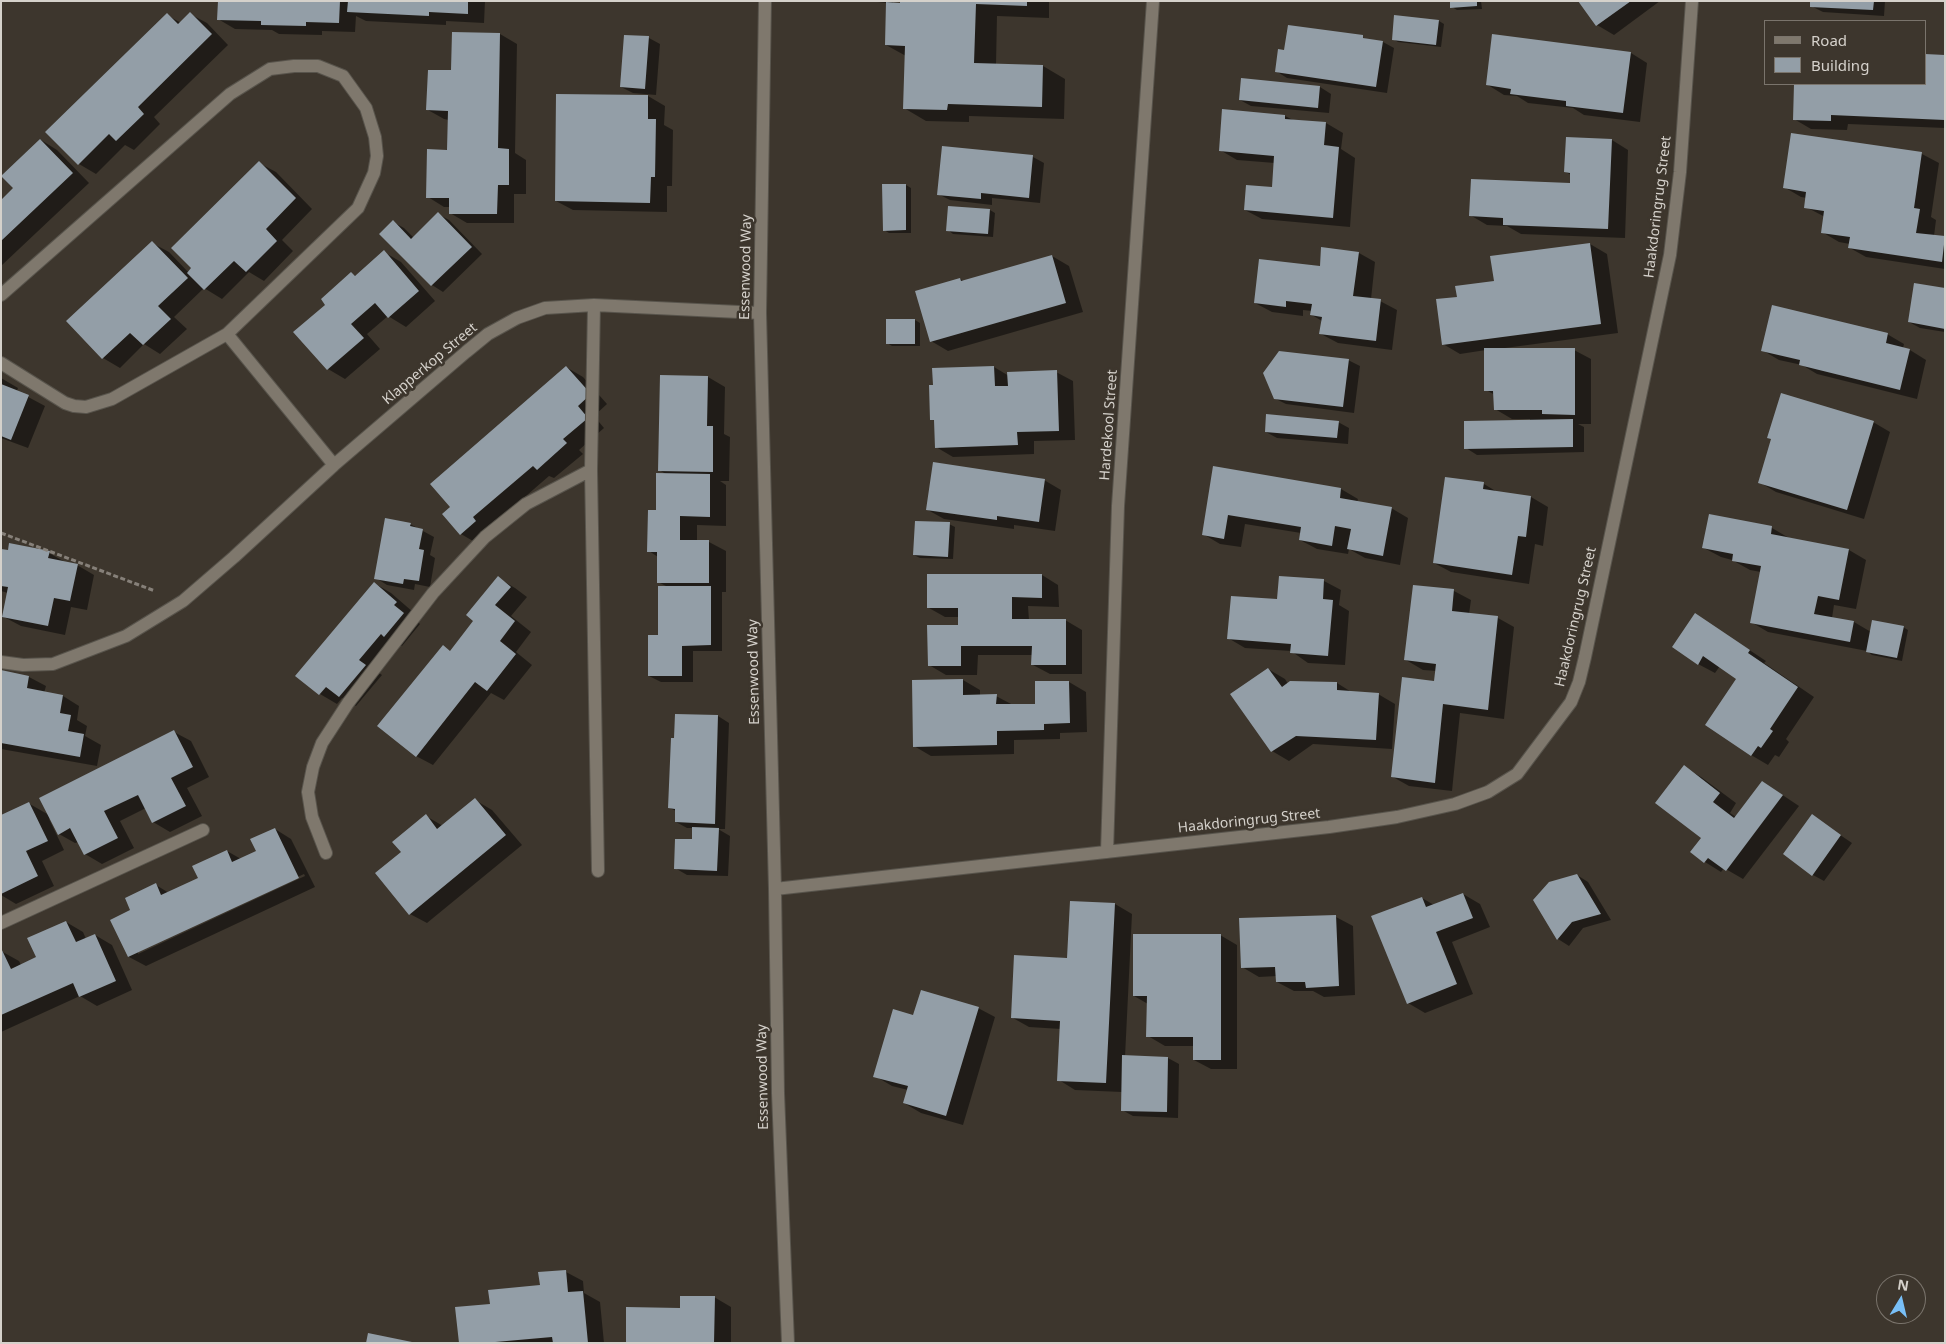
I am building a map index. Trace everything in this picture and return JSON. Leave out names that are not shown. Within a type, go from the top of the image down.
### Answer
[{"type":"street","name":"Essenwood Way","points":[[765,1],[760,313],[775,889],[778,1093],[788,1343]]},
{"type":"street","name":"Hardekool Street","points":[[1107,852],[1118,506],[1154,1]]},
{"type":"street","name":"Haakdoringrug Street","points":[[775,889],[1329,828],[1397,817],[1455,804],[1488,792],[1517,774],[1571,702],[1579,682],[1585,658],[1670,255],[1680,172],[1692,1]]},
{"type":"street","points":[[1,295],[230,94],[270,69],[318,66],[343,76],[366,108],[375,137],[377,156],[374,173],[358,208],[227,334],[112,399],[86,407],[65,403],[1,363]]},
{"type":"street","name":"Klapperkop Street","points":[[1,662],[23,665],[53,664],[126,636],[183,602],[334,465],[488,334],[518,318],[544,308],[594,305],[760,313]]},
{"type":"street","points":[[594,305],[591,470],[598,871]]},
{"type":"street","points":[[227,334],[334,465]]},
{"type":"street","points":[[326,853],[312,817],[308,792],[313,767],[322,743],[348,703],[433,593],[485,537],[526,504],[591,470]]},
{"type":"street","points":[[1,923],[203,830]]},
{"type":"path","points":[[1,533],[183,602]]},
{"type":"building","points":[[218,1],[340,1],[339,23],[306,22],[306,26],[261,25],[261,21],[217,20]]},
{"type":"building","points":[[348,1],[468,1],[468,14],[429,12],[429,16],[347,12]]},
{"type":"building","points":[[900,1],[1027,1],[1027,6],[976,4],[974,63],[1043,65],[1042,107],[948,104],[947,110],[903,109],[905,46],[885,45],[886,2],[900,3]]},
{"type":"building","points":[[1450,1],[1477,1],[1477,6],[1450,8]]},
{"type":"building","points":[[1578,1],[1631,1],[1596,26]]},
{"type":"building","points":[[1810,1],[1874,1],[1873,10],[1810,7]]},
{"type":"building","points":[[190,12],[212,34],[138,107],[144,114],[116,141],[109,134],[78,165],[45,132],[167,13],[178,24]]},
{"type":"building","points":[[1394,15],[1439,20],[1436,45],[1392,40]]},
{"type":"building","points":[[1288,25],[1363,35],[1363,38],[1383,41],[1376,87],[1275,72],[1278,49],[1284,50]]},
{"type":"building","points":[[452,32],[500,33],[498,148],[509,149],[509,185],[498,185],[497,214],[449,214],[449,198],[426,198],[427,149],[447,150],[448,111],[426,110],[428,70],[451,70]]},
{"type":"building","points":[[1492,34],[1631,52],[1623,113],[1566,106],[1566,101],[1510,94],[1511,89],[1486,85]]},
{"type":"building","points":[[624,35],[649,36],[645,89],[620,87]]},
{"type":"building","points":[[1926,54],[1945,55],[1945,120],[1831,115],[1831,121],[1793,120],[1794,85],[1926,85]]},
{"type":"building","points":[[1241,78],[1320,86],[1318,108],[1239,100]]},
{"type":"building","points":[[556,94],[648,95],[648,119],[656,119],[655,177],[651,177],[650,203],[555,201]]},
{"type":"building","points":[[1222,109],[1285,115],[1285,119],[1326,122],[1324,145],[1339,147],[1333,218],[1244,210],[1246,185],[1272,187],[1274,156],[1219,151]]},
{"type":"building","points":[[1791,133],[1922,152],[1914,208],[1920,209],[1916,233],[1945,236],[1942,262],[1848,248],[1850,237],[1821,233],[1824,211],[1804,208],[1806,192],[1783,188]]},
{"type":"building","points":[[1566,137],[1612,139],[1608,229],[1503,225],[1503,218],[1469,216],[1471,179],[1570,183],[1570,173],[1564,172]]},
{"type":"building","points":[[40,139],[73,173],[1,241],[1,200],[13,188],[1,176]]},
{"type":"building","points":[[942,146],[1033,155],[1029,198],[981,193],[981,199],[937,195]]},
{"type":"building","points":[[259,161],[296,198],[266,229],[277,241],[246,272],[234,261],[204,290],[187,273],[191,268],[171,248]]},
{"type":"building","points":[[882,184],[906,184],[906,230],[883,231]]},
{"type":"building","points":[[948,206],[990,209],[988,234],[946,231]]},
{"type":"building","points":[[438,212],[472,247],[431,286],[379,234],[393,220],[411,239]]},
{"type":"building","points":[[152,241],[188,278],[158,306],[171,319],[143,345],[130,333],[102,359],[66,321]]},
{"type":"building","points":[[1590,243],[1601,324],[1442,345],[1436,299],[1457,297],[1455,286],[1494,281],[1490,256]]},
{"type":"building","points":[[1321,247],[1359,252],[1353,296],[1381,299],[1376,341],[1319,334],[1322,317],[1310,315],[1312,304],[1286,301],[1286,307],[1254,303],[1259,259],[1320,266]]},
{"type":"building","points":[[384,250],[419,291],[388,318],[375,303],[351,324],[364,338],[327,370],[293,332],[325,305],[321,299],[351,272],[355,276]]},
{"type":"building","points":[[1052,255],[1066,303],[930,342],[915,291],[960,278],[961,281]]},
{"type":"building","points":[[1914,283],[1945,288],[1945,329],[1908,322]]},
{"type":"building","points":[[1772,305],[1888,333],[1886,343],[1910,349],[1900,390],[1799,365],[1800,360],[1761,351]]},
{"type":"building","points":[[886,319],[915,319],[915,344],[886,344]]},
{"type":"building","points":[[1484,348],[1575,348],[1575,415],[1542,414],[1542,410],[1494,410],[1493,391],[1484,391]]},
{"type":"building","points":[[1279,351],[1349,359],[1343,407],[1274,399],[1263,373]]},
{"type":"building","points":[[566,366],[591,394],[578,406],[588,418],[563,439],[567,443],[537,470],[533,466],[473,517],[476,521],[460,535],[442,514],[450,507],[430,484]]},
{"type":"building","points":[[994,366],[995,386],[1008,386],[1007,372],[1057,370],[1059,431],[1017,432],[1018,445],[935,448],[934,420],[930,420],[929,385],[933,385],[932,368]]},
{"type":"building","points":[[660,375],[708,376],[707,426],[713,426],[713,472],[658,471]]},
{"type":"building","points":[[1,384],[29,395],[11,440],[1,436]]},
{"type":"building","points":[[1781,393],[1874,421],[1847,510],[1758,483],[1771,439],[1767,438]]},
{"type":"building","points":[[1266,414],[1339,421],[1337,438],[1265,432]]},
{"type":"building","points":[[1573,419],[1573,447],[1464,449],[1464,421]]},
{"type":"building","points":[[933,462],[1045,479],[1039,522],[997,516],[997,520],[926,510]]},
{"type":"building","points":[[1213,466],[1341,488],[1340,498],[1392,507],[1383,556],[1347,549],[1351,529],[1335,526],[1332,546],[1299,540],[1301,527],[1228,515],[1224,539],[1202,535]]},
{"type":"building","points":[[656,473],[710,474],[710,517],[680,516],[680,540],[709,540],[709,583],[657,583],[657,552],[647,552],[648,510],[656,510]]},
{"type":"building","points":[[1445,477],[1484,482],[1483,489],[1531,496],[1526,537],[1518,536],[1512,575],[1433,563]]},
{"type":"building","points":[[1709,514],[1772,526],[1771,534],[1849,549],[1839,600],[1818,596],[1814,614],[1854,621],[1850,642],[1750,623],[1761,566],[1732,561],[1733,554],[1702,548]]},
{"type":"building","points":[[385,518],[411,523],[410,526],[423,529],[419,549],[424,550],[419,581],[404,579],[403,584],[374,579]]},
{"type":"building","points":[[915,521],[950,522],[948,557],[913,555]]},
{"type":"building","points":[[9,543],[50,551],[48,558],[78,564],[70,601],[54,598],[48,626],[2,617],[8,587],[1,586],[1,549],[8,550]]},
{"type":"building","points":[[927,574],[1042,574],[1042,598],[1012,597],[1012,619],[1066,619],[1066,665],[1031,665],[1032,646],[961,646],[961,666],[928,666],[927,625],[958,625],[958,608],[927,608]]},
{"type":"building","points":[[498,576],[511,587],[495,605],[515,621],[500,641],[516,654],[487,691],[475,682],[416,757],[377,726],[443,645],[450,651],[473,621],[466,615]]},
{"type":"building","points":[[1279,576],[1324,579],[1323,599],[1333,600],[1328,656],[1290,653],[1291,644],[1227,639],[1231,596],[1277,599]]},
{"type":"building","points":[[374,582],[397,602],[394,605],[404,613],[384,637],[381,634],[359,660],[366,665],[339,697],[326,687],[319,695],[295,676]]},
{"type":"building","points":[[1413,585],[1454,589],[1452,611],[1498,616],[1488,710],[1443,704],[1435,783],[1391,777],[1402,677],[1434,681],[1436,664],[1404,660]]},
{"type":"building","points":[[658,586],[711,586],[711,645],[682,646],[682,676],[648,676],[648,635],[658,635]]},
{"type":"building","points":[[1695,613],[1750,650],[1748,653],[1798,687],[1770,729],[1773,731],[1761,748],[1758,746],[1751,756],[1705,725],[1736,679],[1703,656],[1698,665],[1672,647]]},
{"type":"building","points":[[1872,620],[1904,626],[1897,658],[1866,652]]},
{"type":"building","points":[[1268,668],[1282,687],[1290,681],[1337,682],[1337,690],[1379,693],[1376,740],[1296,736],[1271,752],[1230,694]]},
{"type":"building","points":[[1,670],[29,676],[27,688],[63,695],[60,713],[71,715],[68,731],[84,734],[80,757],[1,743]]},
{"type":"building","points":[[963,679],[963,695],[997,694],[996,704],[1035,704],[1035,681],[1069,681],[1070,723],[1044,724],[1044,730],[997,731],[997,745],[913,747],[912,680]]},
{"type":"building","points":[[675,714],[718,715],[715,824],[675,822],[675,809],[668,808],[671,738],[674,738]]},
{"type":"building","points":[[174,730],[193,767],[171,778],[186,806],[152,823],[138,795],[104,811],[118,838],[84,855],[70,828],[58,835],[39,798]]},
{"type":"building","points":[[1684,765],[1720,793],[1713,802],[1734,818],[1762,781],[1783,795],[1726,871],[1708,858],[1704,863],[1690,852],[1701,838],[1655,803]]},
{"type":"building","points":[[475,798],[506,835],[409,915],[375,873],[401,852],[392,842],[426,814],[437,829]]},
{"type":"building","points":[[29,802],[48,841],[26,851],[38,876],[1,894],[1,815]]},
{"type":"building","points":[[1812,814],[1841,835],[1812,876],[1783,854]]},
{"type":"building","points":[[692,827],[719,828],[717,871],[674,869],[675,839],[692,839]]},
{"type":"building","points":[[275,828],[299,878],[128,957],[110,920],[130,910],[125,898],[156,883],[161,895],[198,878],[192,866],[227,850],[232,862],[256,851],[250,839]]},
{"type":"building","points":[[1577,874],[1601,914],[1572,922],[1557,940],[1533,900],[1549,882]]},
{"type":"building","points":[[1463,893],[1473,918],[1436,932],[1457,984],[1407,1004],[1371,916],[1422,897],[1426,907]]},
{"type":"building","points":[[1070,901],[1115,903],[1106,1083],[1057,1081],[1060,1021],[1011,1018],[1014,955],[1067,958]]},
{"type":"building","points":[[1336,915],[1339,986],[1306,988],[1305,982],[1276,982],[1275,967],[1241,968],[1239,918]]},
{"type":"building","points":[[66,921],[76,942],[95,934],[116,981],[79,997],[73,983],[1,1015],[1,948],[11,969],[36,957],[27,938]]},
{"type":"building","points":[[1133,934],[1221,934],[1221,1060],[1193,1060],[1193,1037],[1146,1037],[1147,996],[1133,996]]},
{"type":"building","points":[[921,990],[979,1007],[946,1116],[903,1103],[908,1086],[873,1077],[893,1009],[913,1015]]},
{"type":"building","points":[[1122,1055],[1168,1057],[1167,1112],[1121,1111]]},
{"type":"building","points":[[566,1270],[568,1292],[583,1291],[588,1343],[553,1343],[552,1337],[484,1343],[459,1343],[455,1307],[490,1304],[488,1290],[540,1285],[538,1272]]},
{"type":"building","points":[[680,1296],[715,1296],[714,1343],[626,1343],[626,1307],[680,1308]]},
{"type":"building","points":[[368,1333],[412,1342],[412,1343],[366,1343]]}]
